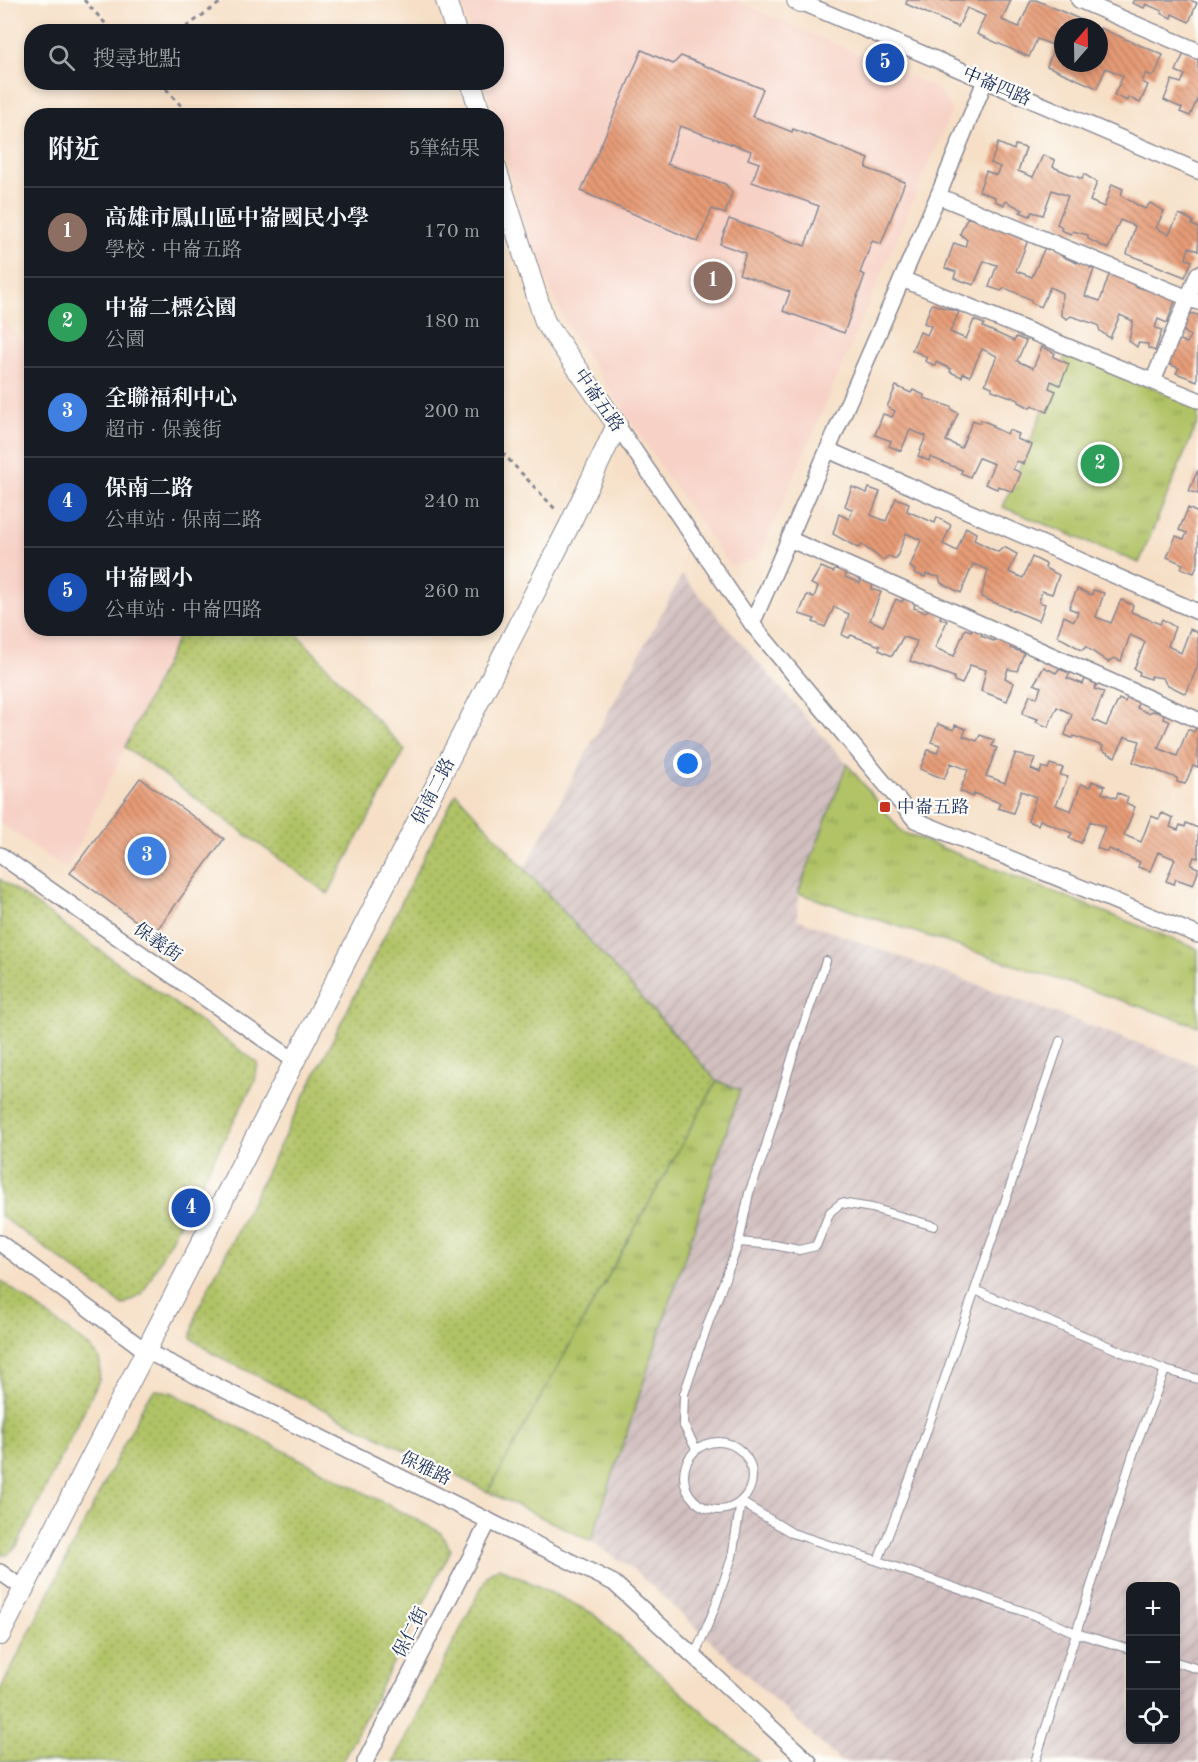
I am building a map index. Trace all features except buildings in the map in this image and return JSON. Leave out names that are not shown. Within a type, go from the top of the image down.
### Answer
[{"type":"street","points":[[446,0],[454,24]]},
{"type":"street","points":[[1080,0],[1198,51]]},
{"type":"street","name":"中崙四路","points":[[800,1],[1198,171]]},
{"type":"street","points":[[752,624],[938,196],[985,81]]},
{"type":"street","points":[[473,90],[479,108]]},
{"type":"street","name":"中崙五路","points":[[504,193],[545,322],[752,624],[915,820],[1198,935]]},
{"type":"street","points":[[938,196],[1193,300]]},
{"type":"street","points":[[1153,381],[1193,300],[1198,274]]},
{"type":"street","points":[[902,279],[1198,400]]},
{"type":"street","name":"保南二路","points":[[0,1635],[570,524],[617,425]]},
{"type":"street","points":[[828,450],[1198,612]]},
{"type":"street","points":[[789,539],[1198,720]]},
{"type":"street","name":"保義街","points":[[0,855],[295,1061]]},
{"type":"street","name":"保雅路","points":[[0,1243],[146,1351],[614,1583],[809,1762]]},
{"type":"street","name":"保仁街","points":[[364,1762],[489,1521]]},
{"type":"street","points":[[0,1572],[24,1590]]},
{"type":"lane","points":[[696,1449],[683,1425],[684,1394],[739,1242],[749,1193],[826,961]]},
{"type":"lane","points":[[878,1561],[913,1471],[1060,1041]]},
{"type":"lane","points":[[739,1242],[799,1250],[816,1246],[830,1212],[841,1203],[872,1208],[934,1226]]},
{"type":"lane","points":[[975,1290],[1166,1370],[1198,1378]]},
{"type":"lane","points":[[1035,1762],[1137,1442],[1166,1370]]},
{"type":"lane","points":[[715,1442],[735,1446],[749,1461],[752,1479],[748,1494],[741,1502],[730,1509],[709,1510],[688,1495],[683,1480],[688,1457],[696,1449],[715,1442]]},
{"type":"lane","points":[[741,1502],[792,1533],[1042,1618],[1076,1633],[1126,1648]]},
{"type":"lane","points":[[694,1657],[714,1610],[732,1557],[741,1502]]},
{"type":"lane","points":[[1180,1663],[1198,1669]]},
{"type":"path","points":[[84,0],[106,24]]},
{"type":"path","points":[[190,24],[224,0]]},
{"type":"path","points":[[167,90],[183,108]]},
{"type":"path","points":[[504,454],[570,524]]},
{"type":"shaded area","points":[[461,0],[735,0],[938,89],[952,110],[759,558],[731,566],[669,479],[567,326],[528,237],[504,150],[504,108],[492,108],[487,90],[504,90],[504,24],[468,24]]},
{"type":"shaded area","points":[[0,317],[24,343],[24,636],[179,636],[67,869],[0,823]]},
{"type":"shaded area","points":[[682,575],[847,764],[798,893],[797,919],[1198,1065],[1198,1762],[841,1762],[634,1570],[591,1541],[740,1091],[717,1081],[524,869]]},
{"type":"green space","points":[[1067,352],[1198,406],[1198,421],[1139,563],[1003,507]]},
{"type":"green space","points":[[179,636],[299,636],[405,750],[328,894],[125,747]]},
{"type":"green space","points":[[847,764],[902,832],[1198,949],[1198,1026],[798,893]]},
{"type":"green space","points":[[456,793],[717,1081],[488,1492],[212,1353],[191,1338],[197,1311]]},
{"type":"green space","points":[[0,879],[258,1063],[255,1081],[142,1294],[123,1305],[0,1215]]},
{"type":"green space","points":[[717,1081],[740,1090],[591,1541],[488,1492]]},
{"type":"green space","points":[[0,1280],[89,1346],[96,1354],[100,1365],[99,1380],[17,1546],[8,1554],[0,1554]]},
{"type":"green space","points":[[156,1390],[171,1392],[440,1532],[451,1550],[342,1762],[0,1762],[0,1691],[146,1400]]},
{"type":"green space","points":[[499,1567],[592,1613],[759,1762],[394,1762],[488,1574]]},
{"type":"place","name":"中崙國小","points":[[885,63]]},
{"type":"place","name":"高雄市鳳山區中崙國民小學","points":[[713,281]]},
{"type":"place","name":"中崙二標公園","points":[[1100,464]]},
{"type":"place","name":"中崙五路","points":[[885,807]]},
{"type":"place","name":"全聯福利中心","points":[[147,856]]},
{"type":"place","name":"保南二路","points":[[191,1208]]}]
